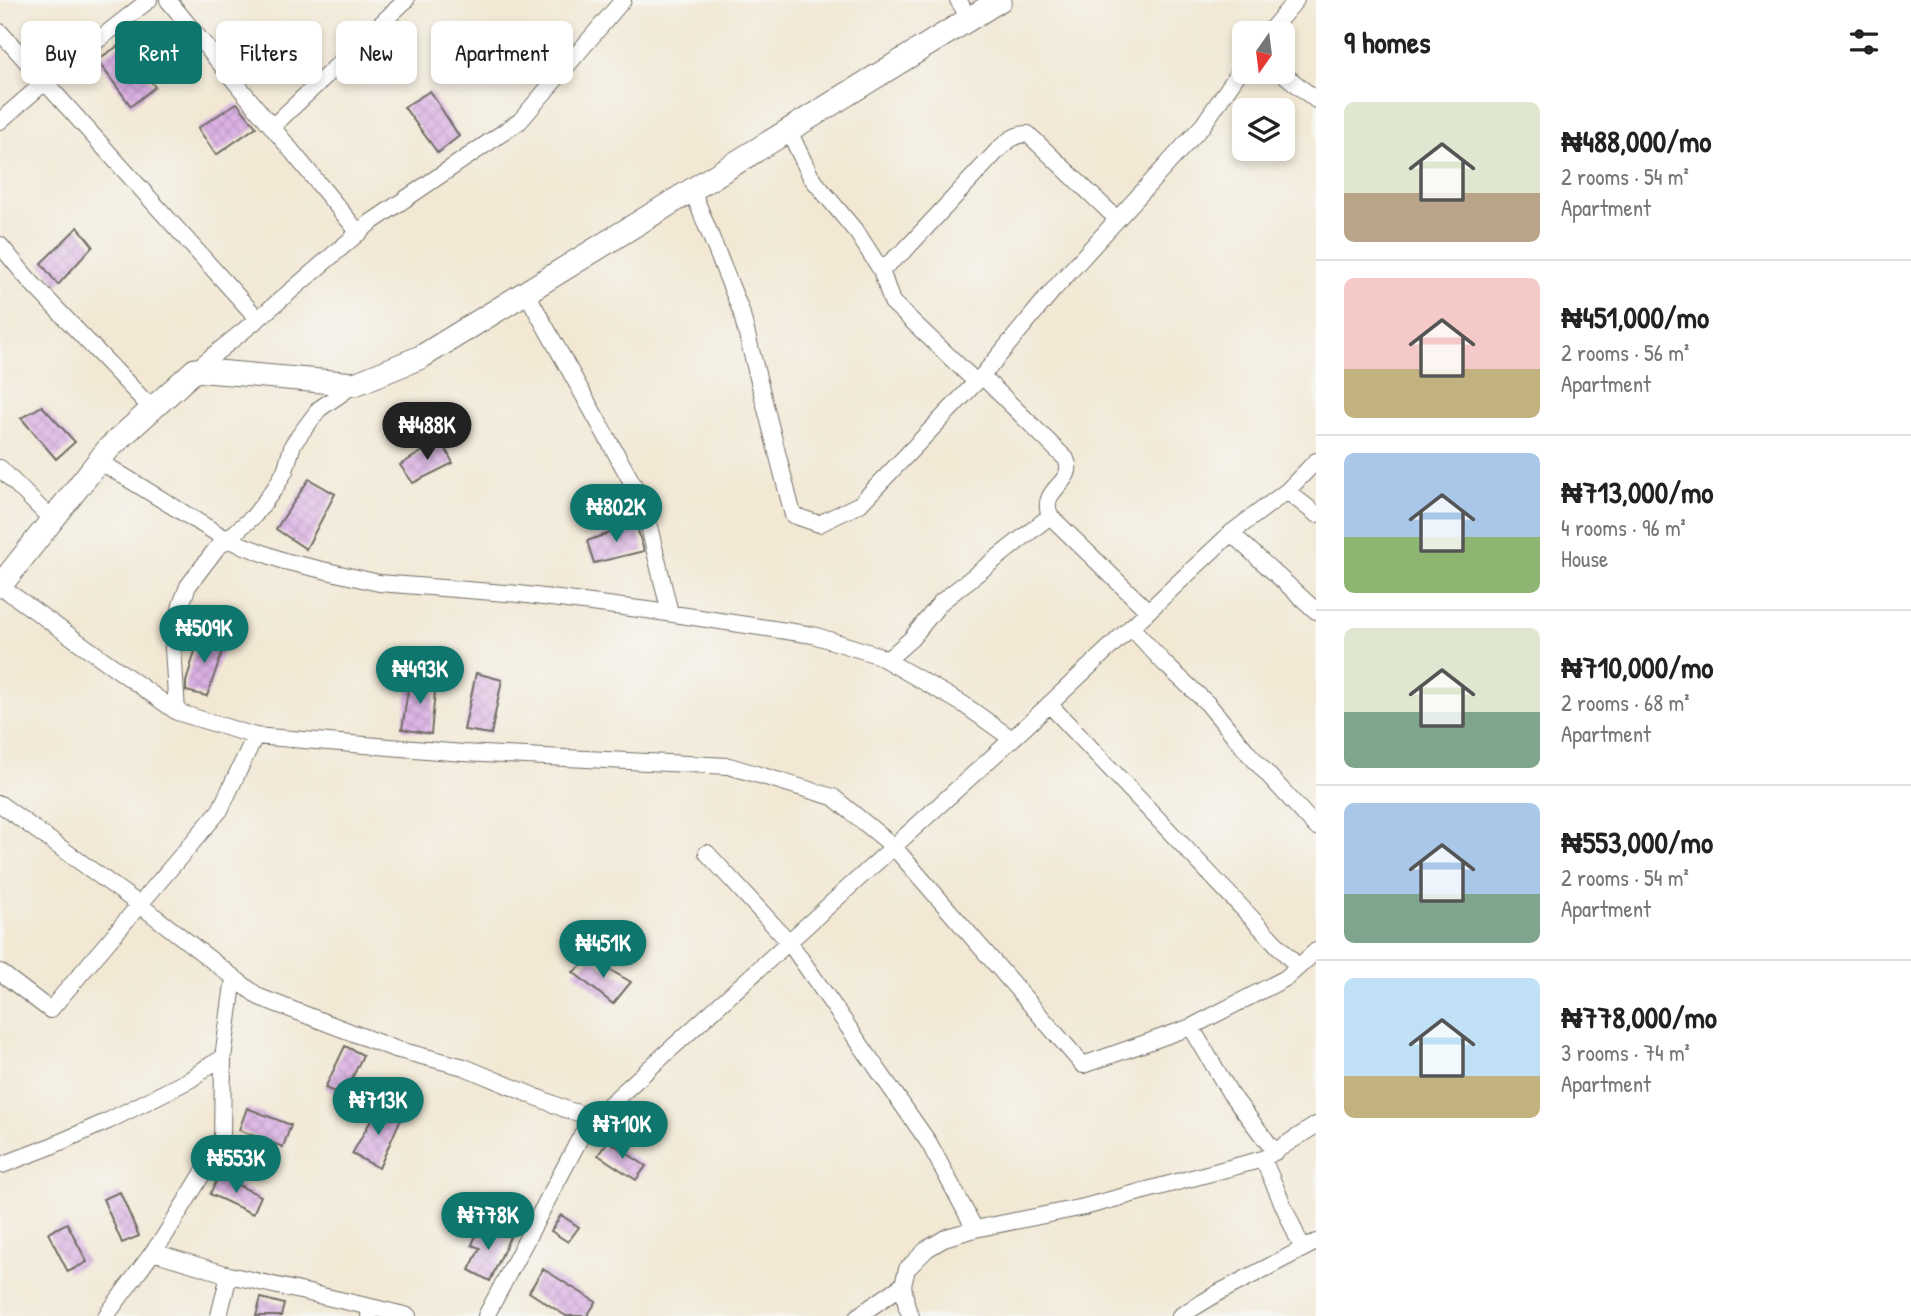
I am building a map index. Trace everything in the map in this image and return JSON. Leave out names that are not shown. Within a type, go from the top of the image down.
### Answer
[{"type":"street","points":[[101,38],[149,0]]},
{"type":"street","points":[[168,0],[359,233]]},
{"type":"street","points":[[272,127],[406,0]]},
{"type":"street","points":[[623,0],[520,121],[370,223],[258,320],[195,370],[110,447],[0,586],[177,712],[255,736],[463,753],[729,765],[833,797],[893,846],[1083,1065],[1191,1027],[1286,978],[1316,951]]},
{"type":"street","points":[[177,712],[173,648],[181,605],[188,586],[216,549],[254,516],[275,488],[285,471],[293,444],[319,409],[355,384],[421,357],[789,131],[964,10],[999,0]]},
{"type":"street","points":[[1278,21],[1296,0]]},
{"type":"street","points":[[0,32],[21,54]]},
{"type":"street","points":[[692,190],[741,311],[793,515],[819,524],[860,504],[979,379],[1054,289],[1203,125],[1232,83]]},
{"type":"street","points":[[1295,83],[1316,100]]},
{"type":"street","points":[[0,121],[43,84]]},
{"type":"street","points":[[49,84],[258,320]]},
{"type":"street","points":[[789,131],[811,177],[859,234],[881,270],[892,302],[1066,459],[1070,466],[1069,473],[1049,496],[1046,507],[1050,516],[1148,611]]},
{"type":"street","points":[[881,270],[906,249],[1007,140],[1018,134],[1028,134],[1117,219]]},
{"type":"street","points":[[0,245],[29,280],[152,409]]},
{"type":"street","points":[[526,292],[643,502],[670,613]]},
{"type":"street","points":[[195,370],[355,384]]},
{"type":"street","points":[[99,461],[226,539],[284,561],[379,583],[519,593],[814,635],[887,660],[963,704],[1012,739]]},
{"type":"street","points":[[486,1316],[587,1125],[1012,739],[1231,533],[1287,491],[1316,461]]},
{"type":"street","points":[[0,468],[52,520]]},
{"type":"street","points":[[1287,491],[1316,513]]},
{"type":"street","points":[[887,660],[911,639],[941,602],[1050,516]]},
{"type":"street","points":[[1231,533],[1316,611]]},
{"type":"street","points":[[1130,627],[1208,704],[1249,754],[1316,827]]},
{"type":"street","points":[[1049,704],[1298,967]]},
{"type":"street","points":[[0,972],[50,1010],[220,810],[255,736]]},
{"type":"street","points":[[0,804],[259,997],[395,1049],[464,1067],[594,1118]]},
{"type":"street","points":[[707,853],[789,942],[929,1143],[975,1229]]},
{"type":"street","points":[[106,1316],[164,1237],[222,1142],[223,1058],[234,977]]},
{"type":"street","points":[[1180,1316],[1309,1245],[1269,1155],[1191,1027]]},
{"type":"street","points":[[0,1164],[49,1147],[108,1121],[191,1079],[223,1058]]},
{"type":"street","points":[[911,1316],[903,1285],[908,1269],[927,1249],[947,1237],[1084,1207],[1269,1155],[1316,1125]]},
{"type":"street","points":[[153,1252],[370,1312],[408,1316]]},
{"type":"street","points":[[219,1316],[229,1275]]},
{"type":"street","points":[[858,1316],[903,1285]]},
{"type":"building","points":[[115,48],[115,84],[153,84],[155,87],[131,106],[101,65],[101,57]]},
{"type":"building","points":[[430,91],[459,136],[438,153],[404,107]]},
{"type":"building","points":[[237,103],[256,127],[216,155],[198,128]]},
{"type":"building","points":[[78,227],[93,246],[58,285],[41,263]]},
{"type":"building","points":[[42,406],[75,442],[56,459],[21,418]]},
{"type":"building","points":[[441,440],[453,463],[413,483],[400,465]]},
{"type":"building","points":[[309,479],[335,494],[306,549],[276,529]]},
{"type":"building","points":[[636,524],[644,551],[594,563],[587,541]]},
{"type":"building","points":[[200,634],[226,641],[207,696],[186,691],[186,682]]},
{"type":"building","points":[[476,673],[502,680],[491,734],[464,730]]},
{"type":"building","points":[[410,677],[436,681],[431,734],[402,729]]},
{"type":"building","points":[[591,959],[631,982],[613,1004],[573,972]]},
{"type":"building","points":[[345,1046],[363,1055],[344,1096],[325,1088]]},
{"type":"building","points":[[379,1106],[402,1116],[379,1168],[352,1154]]},
{"type":"building","points":[[247,1108],[291,1125],[283,1147],[239,1130]]},
{"type":"building","points":[[608,1141],[646,1166],[636,1180],[598,1155]]},
{"type":"building","points":[[219,1176],[261,1196],[253,1214],[210,1194]]},
{"type":"building","points":[[120,1192],[139,1236],[122,1243],[103,1199]]},
{"type":"building","points":[[561,1215],[579,1227],[568,1242],[551,1231]]},
{"type":"building","points":[[67,1223],[87,1262],[68,1272],[48,1233]]},
{"type":"building","points":[[480,1225],[510,1237],[490,1281],[469,1270],[480,1248],[472,1245]]},
{"type":"building","points":[[543,1269],[596,1302],[587,1316],[566,1316],[529,1292]]},
{"type":"building","points":[[261,1298],[284,1304],[281,1316],[256,1316]]}]
